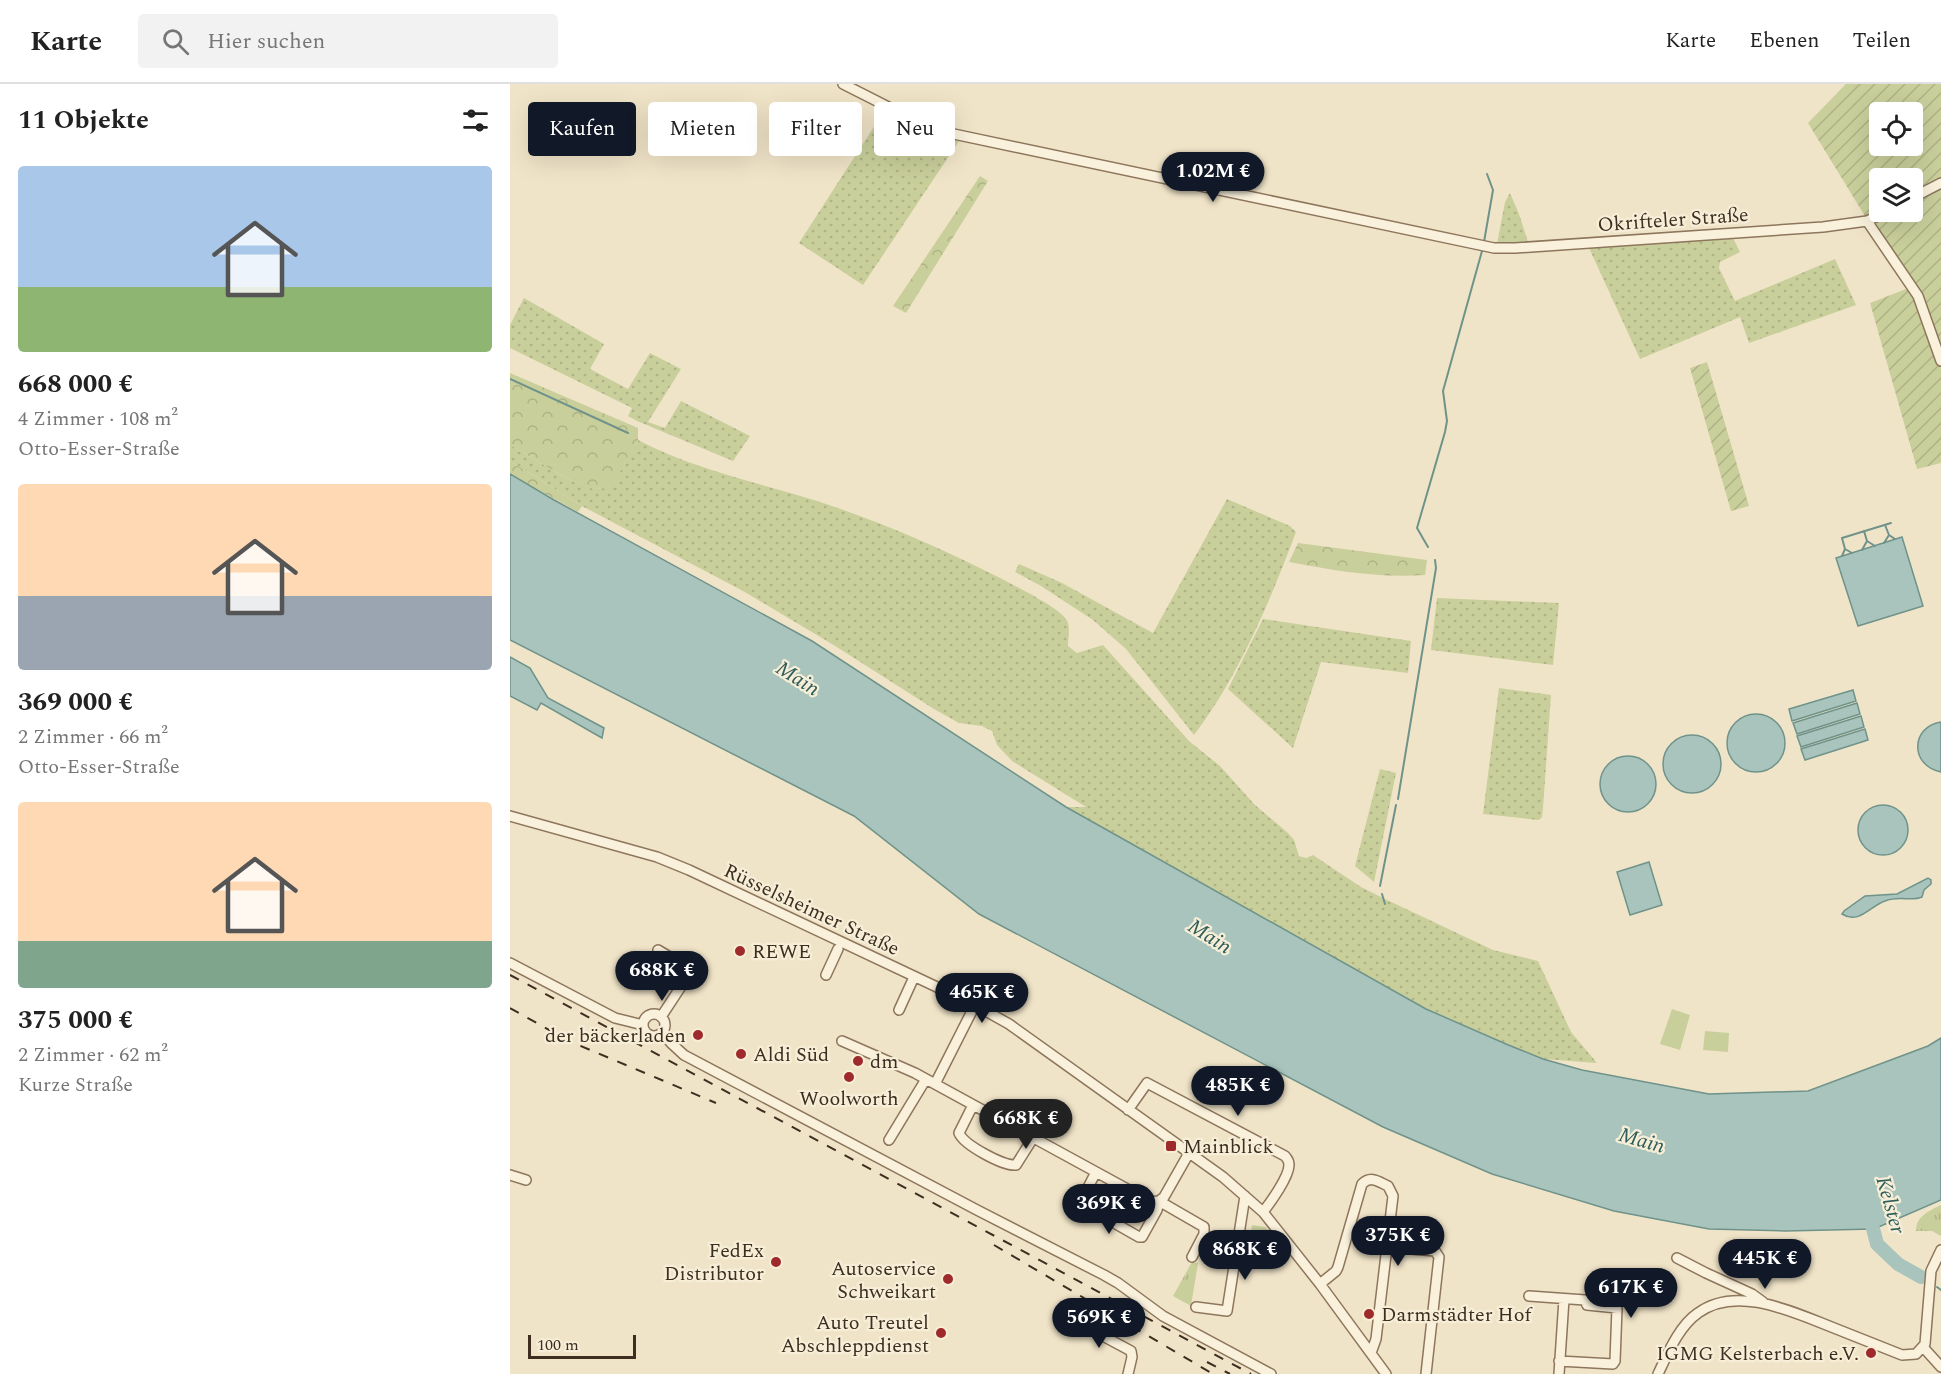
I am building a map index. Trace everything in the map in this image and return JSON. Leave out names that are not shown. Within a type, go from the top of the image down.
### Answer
[{"type":"street","name":"Okrifteler Straße","points":[[843,84],[918,122],[948,133],[1494,248],[1823,227],[1867,221]]},
{"type":"street","points":[[1923,192],[1941,183]]},
{"type":"street","points":[[1867,221],[1918,296],[1941,361]]},
{"type":"street","name":"Rüsselsheimer Straße","points":[[510,816],[657,857],[689,870],[975,1005],[1009,1024],[1222,1177],[1263,1212],[1320,1284],[1386,1374]]},
{"type":"street","points":[[826,975],[838,949]]},
{"type":"street","points":[[658,950],[688,968],[681,988],[661,1017]]},
{"type":"street","points":[[510,963],[615,1018],[643,1025]]},
{"type":"street","points":[[898,1010],[914,977]]},
{"type":"street","points":[[889,1140],[930,1081],[975,1005]]},
{"type":"street","points":[[657,1014],[661,1017],[664,1023],[662,1032],[658,1035],[650,1035],[644,1030],[645,1018],[657,1014]]},
{"type":"street","points":[[662,1032],[684,1055],[1104,1275],[1163,1316],[1271,1374]]},
{"type":"street","points":[[842,1041],[930,1081],[1151,1202],[1159,1201],[1164,1197],[1189,1153]]},
{"type":"street","points":[[1128,1110],[1147,1083],[1285,1156],[1289,1163],[1288,1170],[1263,1212]]},
{"type":"street","points":[[973,1105],[959,1133],[963,1140],[988,1155],[1010,1166],[1016,1165],[1033,1138]]},
{"type":"street","points":[[1096,1172],[1082,1199],[1083,1205],[1139,1237],[1142,1237],[1157,1210],[1159,1201]]},
{"type":"street","points":[[510,1175],[526,1180]]},
{"type":"street","points":[[1320,1284],[1338,1267],[1362,1184],[1371,1178],[1388,1186],[1393,1196],[1376,1339],[1371,1353]]},
{"type":"street","points":[[1196,1307],[1227,1311],[1245,1196]]},
{"type":"street","points":[[1159,1201],[1204,1227],[1204,1234],[1192,1257]]},
{"type":"street","points":[[1387,1246],[1435,1251],[1439,1257],[1426,1374]]},
{"type":"street","points":[[1658,1374],[1685,1325],[1696,1313],[1706,1307],[1725,1302],[1749,1301],[1778,1306],[1902,1355],[1916,1354],[1926,1340],[1931,1271],[1941,1250]]},
{"type":"street","points":[[1677,1258],[1752,1293],[1765,1304]]},
{"type":"street","points":[[1529,1296],[1585,1300],[1587,1305],[1617,1308],[1614,1364],[1559,1361]]},
{"type":"street","points":[[1559,1374],[1564,1299]]},
{"type":"street","points":[[1076,1321],[1131,1351],[1128,1374]]},
{"type":"street","points":[[1923,1347],[1941,1367]]},
{"type":"green space","points":[[1846,84],[1941,84],[1941,463],[1917,469],[1870,303],[1906,289],[1871,226],[1808,123]]},
{"type":"green space","points":[[874,127],[874,156],[949,156],[863,285],[799,243],[855,156],[862,156],[862,145]]},
{"type":"green space","points":[[980,176],[988,181],[906,313],[893,306]]},
{"type":"green space","points":[[1510,193],[1528,242],[1497,244],[1505,202]]},
{"type":"green space","points":[[1733,238],[1740,252],[1720,262],[1719,268],[1735,301],[1835,259],[1856,305],[1749,343],[1740,317],[1640,359],[1589,248]]},
{"type":"green space","points":[[524,298],[604,344],[590,369],[628,389],[650,353],[681,369],[648,422],[665,428],[681,401],[750,436],[733,461],[637,421],[628,416],[632,408],[510,348],[510,325]]},
{"type":"green space","points":[[1707,362],[1749,506],[1731,511],[1690,368]]},
{"type":"green space","points":[[510,373],[638,428],[638,440],[611,488],[593,489],[568,479],[510,445]]},
{"type":"green space","points":[[638,440],[685,461],[808,498],[876,522],[962,559],[1047,604],[1062,614],[1068,622],[1068,646],[1077,653],[1103,645],[1189,741],[1220,766],[1255,805],[1288,833],[1294,840],[1299,856],[1306,858],[1313,855],[1361,887],[1493,950],[1538,961],[1571,1032],[1597,1063],[1543,1059],[1426,1009],[1066,807],[1086,807],[1012,761],[997,745],[992,731],[982,726],[959,723],[934,709],[743,591],[582,506],[510,461],[510,445],[568,479],[594,489],[611,487]]},
{"type":"green space","points":[[510,461],[582,506],[578,512],[510,474]]},
{"type":"green space","points":[[1227,499],[1290,526],[1296,532],[1276,584],[1239,663],[1210,713],[1194,735],[1126,649],[1093,620],[1015,572],[1019,564],[1062,583],[1153,633]]},
{"type":"green space","points":[[1298,543],[1427,560],[1425,575],[1373,575],[1289,562]]},
{"type":"green space","points":[[1437,598],[1559,603],[1553,665],[1431,650]]},
{"type":"green space","points":[[1263,619],[1411,641],[1408,673],[1321,662],[1293,748],[1228,689]]},
{"type":"green space","points":[[1499,688],[1551,695],[1543,808],[1542,817],[1539,820],[1483,814]]},
{"type":"green space","points":[[1380,769],[1396,773],[1374,882],[1355,866]]},
{"type":"green space","points":[[1672,1009],[1690,1015],[1680,1050],[1660,1044]]},
{"type":"green space","points":[[1705,1031],[1729,1033],[1728,1052],[1703,1050]]},
{"type":"green space","points":[[1941,1205],[1941,1236],[1932,1231],[1916,1231],[1918,1221]]},
{"type":"green space","points":[[1252,1225],[1265,1227],[1271,1233],[1269,1249],[1249,1247]]},
{"type":"green space","points":[[1192,1262],[1198,1263],[1191,1306],[1173,1296]]},
{"type":"water","name":"Main","points":[[510,474],[812,641],[1066,807],[1426,1009],[1543,1059],[1582,1070],[1709,1094],[1808,1091],[1928,1046],[1941,1038],[1941,1200],[1874,1229],[1785,1231],[1709,1229],[1614,1211],[1492,1174],[1383,1127],[979,914],[854,816],[510,640]]},
{"type":"water","points":[[1902,537],[1923,606],[1858,626],[1836,558]]},
{"type":"water","points":[[510,657],[530,668],[548,698],[604,728],[602,738],[541,703],[537,710],[510,696]]},
{"type":"water","points":[[1853,690],[1856,701],[1792,721],[1789,709]]},
{"type":"water","points":[[1857,703],[1860,714],[1797,734],[1793,723]]},
{"type":"water","points":[[1750,714],[1762,714],[1777,722],[1785,737],[1785,749],[1777,764],[1762,772],[1750,772],[1735,764],[1727,749],[1727,737],[1735,722]]},
{"type":"water","points":[[1861,716],[1864,727],[1801,747],[1797,736]]},
{"type":"water","points":[[1941,722],[1941,772],[1924,762],[1919,755],[1918,747],[1919,738],[1924,731],[1931,725]]},
{"type":"water","points":[[1865,729],[1868,740],[1805,760],[1801,749]]},
{"type":"water","points":[[1686,735],[1698,735],[1713,743],[1721,758],[1721,770],[1713,785],[1698,793],[1686,793],[1671,785],[1663,770],[1663,758],[1671,743]]},
{"type":"water","points":[[1622,756],[1634,756],[1644,760],[1652,768],[1656,784],[1652,800],[1644,808],[1634,812],[1622,812],[1612,808],[1604,800],[1600,790],[1600,778],[1604,768],[1612,760]]},
{"type":"water","points":[[1883,805],[1892,807],[1903,816],[1908,830],[1906,839],[1897,850],[1883,855],[1874,853],[1863,844],[1858,830],[1860,821],[1869,810]]},
{"type":"water","points":[[1649,862],[1662,905],[1630,915],[1617,872]]},
{"type":"water","points":[[1928,878],[1931,884],[1924,890],[1922,897],[1890,899],[1859,916],[1848,917],[1842,914],[1865,896],[1897,894]]},
{"type":"waterway","points":[[1484,242],[1493,190],[1487,174]]},
{"type":"waterway","points":[[1428,547],[1417,528],[1445,432],[1447,421],[1443,391],[1482,251]]},
{"type":"waterway","points":[[510,379],[628,433]]},
{"type":"waterway","points":[[1852,553],[1845,549],[1842,538],[1891,523]]},
{"type":"waterway","points":[[1885,525],[1889,535],[1895,539]]},
{"type":"waterway","points":[[1864,531],[1867,541],[1875,546]]},
{"type":"waterway","points":[[1884,543],[1889,535]]},
{"type":"waterway","points":[[1862,550],[1867,541]]},
{"type":"waterway","points":[[1842,556],[1845,549]]},
{"type":"waterway","points":[[1398,799],[1436,568],[1435,560]]},
{"type":"waterway","points":[[1380,886],[1396,805]]},
{"type":"waterway","points":[[1382,894],[1385,904]]},
{"type":"waterway","name":"Kelster","points":[[1869,1213],[1877,1244],[1898,1264],[1921,1277]]},
{"type":"waterway","name":"Kelster","points":[[1937,1287],[1941,1290]]},
{"type":"railway","points":[[510,975],[1251,1374]]},
{"type":"railway","points":[[510,1008],[569,1041],[716,1103]]},
{"type":"railway","points":[[994,1245],[1213,1374]]},
{"type":"railway","points":[[1207,1362],[1230,1374]]},
{"type":"place","name":"REWE","points":[[740,951]]},
{"type":"place","name":"der bäckerladen","points":[[698,1035]]},
{"type":"place","name":"Aldi Süd","points":[[741,1054]]},
{"type":"place","name":"dm","points":[[858,1061]]},
{"type":"place","name":"Woolworth","points":[[849,1077]]},
{"type":"place","name":"Mainblick","points":[[1171,1146]]},
{"type":"place","name":"FedEx Distributor","points":[[776,1262]]},
{"type":"place","name":"Autoservice Schweikart","points":[[948,1279]]},
{"type":"place","name":"Darmstädter Hof","points":[[1369,1314]]},
{"type":"place","name":"Auto Treutel Abschleppdienst","points":[[941,1333]]},
{"type":"place","name":"IGMG Kelsterbach e.V.","points":[[1871,1353]]}]
